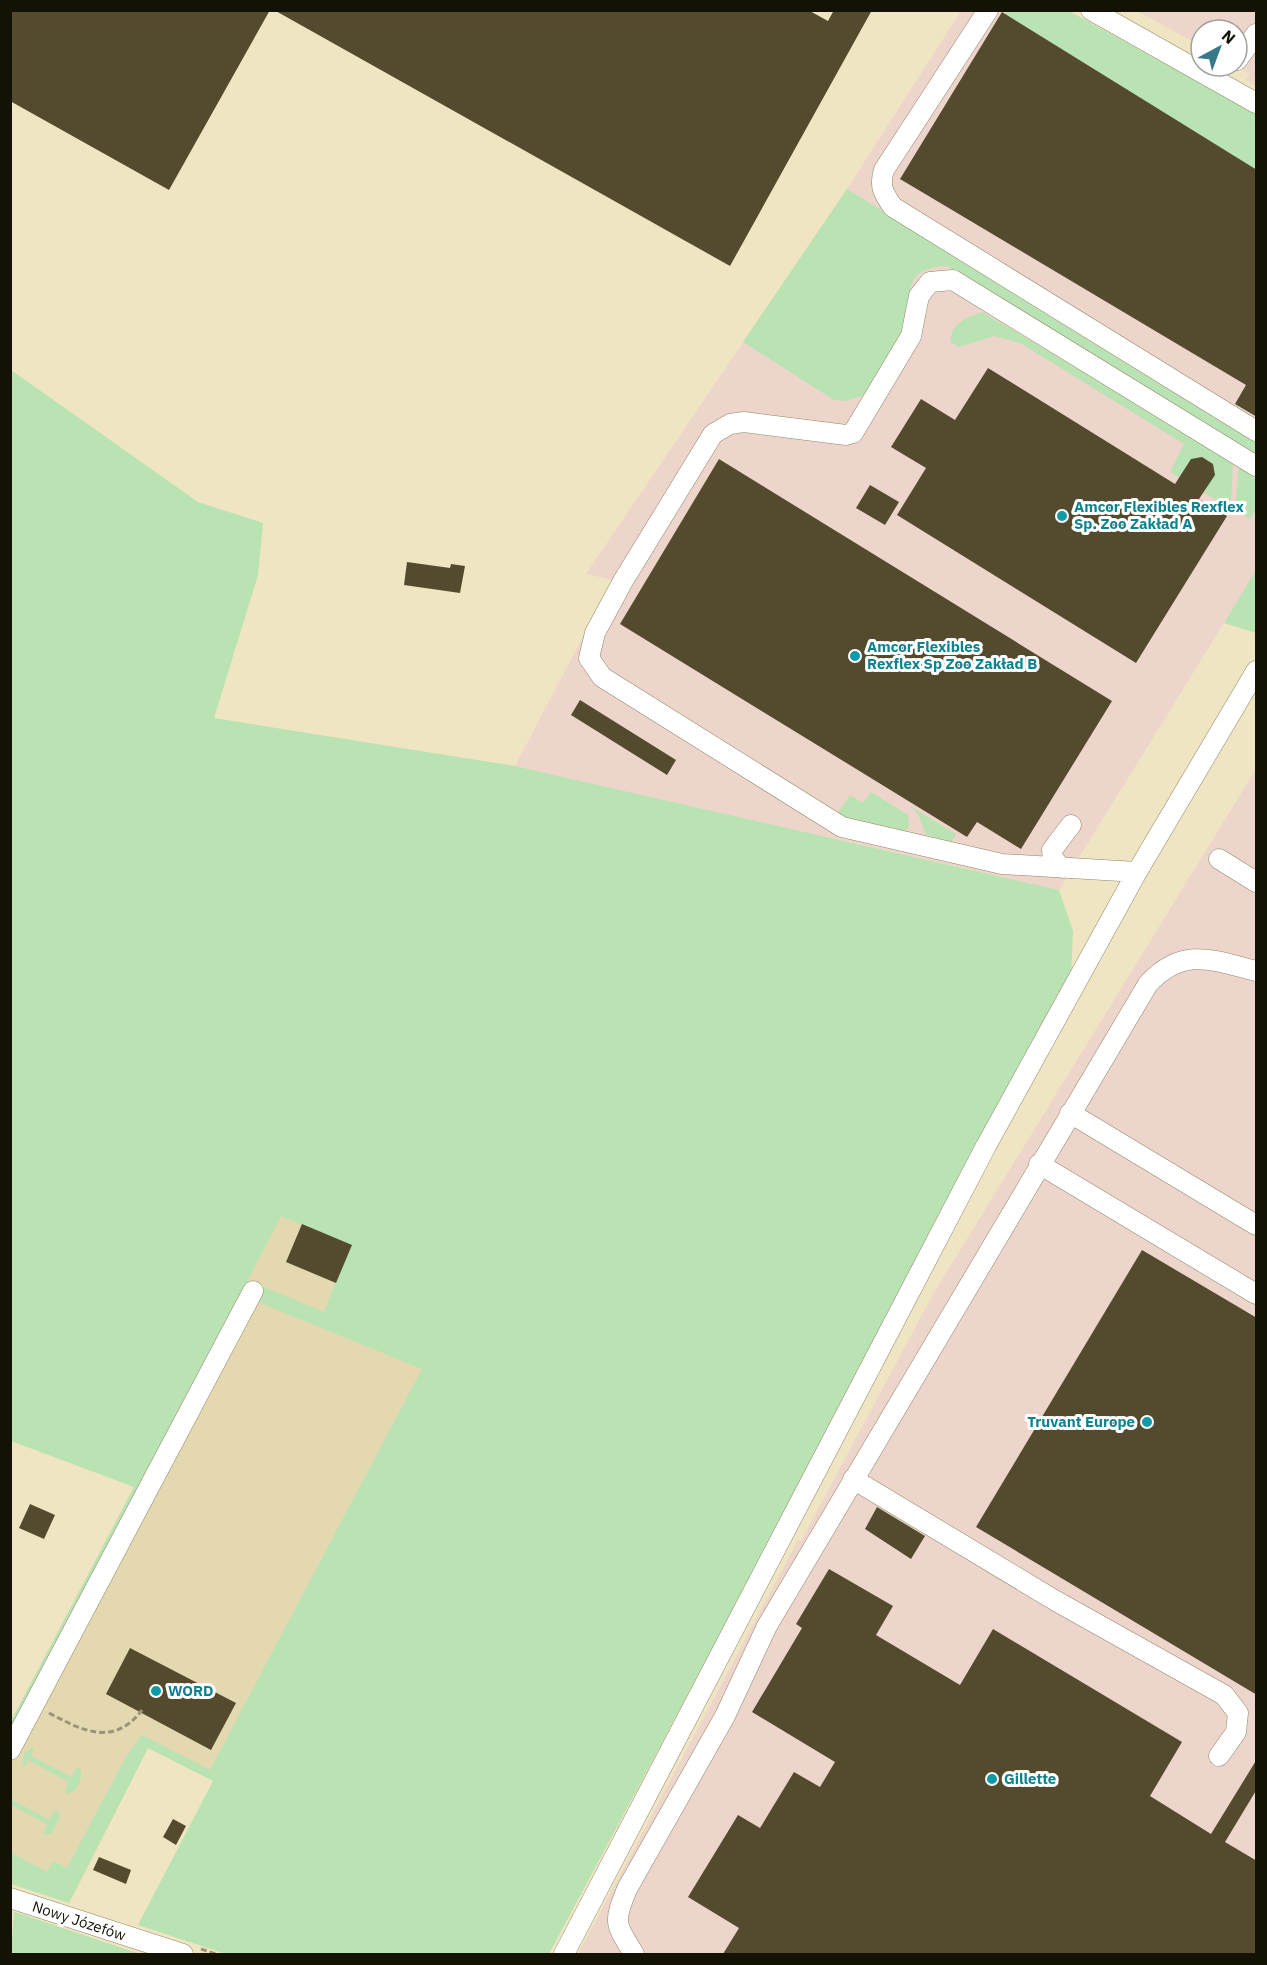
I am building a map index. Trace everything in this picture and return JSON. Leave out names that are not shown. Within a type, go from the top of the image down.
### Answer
[{"type":"street","points":[[988,10],[884,170],[881,182],[882,192],[893,207],[1257,432]]},
{"type":"street","points":[[1091,10],[1257,103]]},
{"type":"street","points":[[1221,84],[1225,78]]},
{"type":"street","points":[[1137,872],[1002,864],[842,827],[602,677],[590,658],[595,633],[622,581],[713,434],[730,424],[744,422],[846,435],[853,433],[911,336],[919,296],[930,282],[953,280],[1257,466]]},
{"type":"street","points":[[564,1954],[986,1146],[1137,872],[1257,671]]},
{"type":"street","points":[[1062,868],[1053,859],[1052,850],[1071,825]]},
{"type":"street","points":[[1219,859],[1257,882]]},
{"type":"street","points":[[634,1954],[620,1933],[616,1916],[627,1888],[725,1716],[767,1626],[1039,1164],[1148,984],[1159,972],[1175,962],[1193,957],[1257,971]]},
{"type":"street","points":[[1070,1113],[1257,1225]]},
{"type":"street","points":[[1039,1164],[1257,1294]]},
{"type":"street","points":[[10,1750],[253,1291]]},
{"type":"street","points":[[854,1479],[1056,1601],[1224,1695],[1239,1713],[1236,1732],[1219,1756]]},
{"type":"street","name":"Nowy Józefów","points":[[10,1898],[183,1954]]},
{"type":"path","points":[[43,1714],[47,1712],[79,1728],[102,1733],[124,1728],[142,1710]]},
{"type":"shaded area","points":[[961,11],[1038,11],[1256,132],[1256,571],[1059,890],[515,766],[613,580],[586,574],[847,189]]},
{"type":"shaded area","points":[[1137,11],[1256,11],[1256,86],[1246,80],[1250,74],[1249,18],[1189,18],[1189,39]]},
{"type":"shaded area","points":[[1256,769],[1256,1954],[578,1954],[798,1540],[801,1541],[932,1296]]},
{"type":"shaded area","points":[[290,1191],[482,1271],[214,1781],[148,1748],[72,1898],[11,1877],[11,1721]]},
{"type":"green space","points":[[1006,11],[1069,11],[1256,114],[1256,170],[1006,15]]},
{"type":"green space","points":[[847,189],[1256,441],[1256,455],[947,266],[930,268],[919,274],[913,282],[910,292],[908,325],[904,336],[865,395],[845,401],[834,400],[743,342]]},
{"type":"green space","points":[[982,312],[1233,460],[1231,509],[1170,472],[1184,444],[1020,343],[994,336],[959,347],[951,342],[953,331],[960,322]]},
{"type":"green space","points":[[11,370],[198,502],[263,523],[258,575],[214,718],[515,766],[1059,890],[1073,931],[1071,977],[549,1954],[226,1954],[138,1925],[213,1781],[148,1748],[69,1903],[11,1884],[11,1853],[47,1872],[53,1861],[67,1868],[126,1757],[142,1735],[210,1770],[422,1369],[258,1302],[264,1287],[324,1312],[351,1245],[281,1216],[248,1280],[249,1283],[240,1295],[11,1732],[11,1721],[134,1487],[11,1441]]},
{"type":"green space","points":[[1239,464],[1256,478],[1256,509],[1250,519],[1235,510]]},
{"type":"green space","points":[[1256,570],[1256,633],[1224,623]]},
{"type":"green space","points":[[871,792],[908,815],[909,826],[905,832],[845,818],[837,814],[850,795],[863,803]]},
{"type":"green space","points":[[910,806],[956,834],[951,843],[926,834],[918,814]]},
{"type":"green space","points":[[34,1748],[31,1756],[72,1777],[77,1768],[80,1768],[77,1788],[67,1794],[65,1790],[69,1782],[28,1760],[24,1767],[22,1765],[25,1751]]},
{"type":"green space","points":[[11,1799],[49,1820],[54,1811],[58,1811],[59,1819],[51,1834],[43,1835],[47,1824],[11,1805]]},
{"type":"green space","points":[[15,1912],[140,1954],[11,1954]]},
{"type":"building","points":[[10,10],[270,10],[169,190],[10,101]]},
{"type":"building","points":[[274,10],[808,10],[828,21],[834,10],[872,10],[730,266]]},
{"type":"building","points":[[1002,12],[1257,170],[1257,417],[1235,404],[1246,385],[900,179]]},
{"type":"building","name":"Amcor Flexibles Rexflex Sp. Zoo Zakład A","points":[[988,368],[1175,484],[1191,459],[1202,457],[1213,464],[1215,475],[1199,499],[1227,516],[1136,663],[897,515],[926,468],[891,447],[921,399],[955,420]]},
{"type":"building","name":"Amcor Flexibles Rexflex Sp Zoo Zakład B","points":[[719,459],[1112,701],[1021,849],[977,822],[967,837],[620,624]]},
{"type":"building","points":[[870,485],[899,502],[885,525],[856,508]]},
{"type":"building","points":[[407,562],[450,568],[451,564],[465,566],[460,593],[404,585]]},
{"type":"building","points":[[580,700],[676,760],[667,775],[571,715]]},
{"type":"building","points":[[302,1224],[352,1245],[336,1283],[286,1262]]},
{"type":"building","name":"Truvant Europe","points":[[1142,1250],[1257,1318],[1257,1695],[976,1527]]},
{"type":"building","points":[[30,1504],[55,1515],[44,1539],[19,1528]]},
{"type":"building","points":[[877,1507],[925,1536],[911,1559],[865,1529]]},
{"type":"building","name":"Gillette","points":[[829,1569],[893,1606],[876,1635],[960,1685],[993,1629],[1182,1742],[1150,1796],[1211,1834],[1257,1759],[1257,1789],[1225,1842],[1257,1861],[1257,1954],[723,1954],[739,1928],[688,1897],[738,1815],[760,1828],[794,1772],[820,1787],[835,1762],[752,1712],[802,1628],[796,1624]]},
{"type":"building","name":"WORD","points":[[130,1648],[236,1703],[211,1750],[106,1694]]},
{"type":"building","points":[[173,1819],[186,1826],[176,1845],[163,1837]]},
{"type":"building","points":[[99,1857],[131,1870],[126,1884],[93,1870]]},
{"type":"place","name":"Amcor Flexibles Rexflex Sp. Zoo Zakład A","points":[[1062,516]]},
{"type":"place","name":"Amcor Flexibles Rexflex Sp Zoo Zakład B","points":[[855,656]]},
{"type":"place","name":"Truvant Europe","points":[[1147,1422]]},
{"type":"place","name":"WORD","points":[[156,1691]]},
{"type":"place","name":"Gillette","points":[[992,1779]]}]
